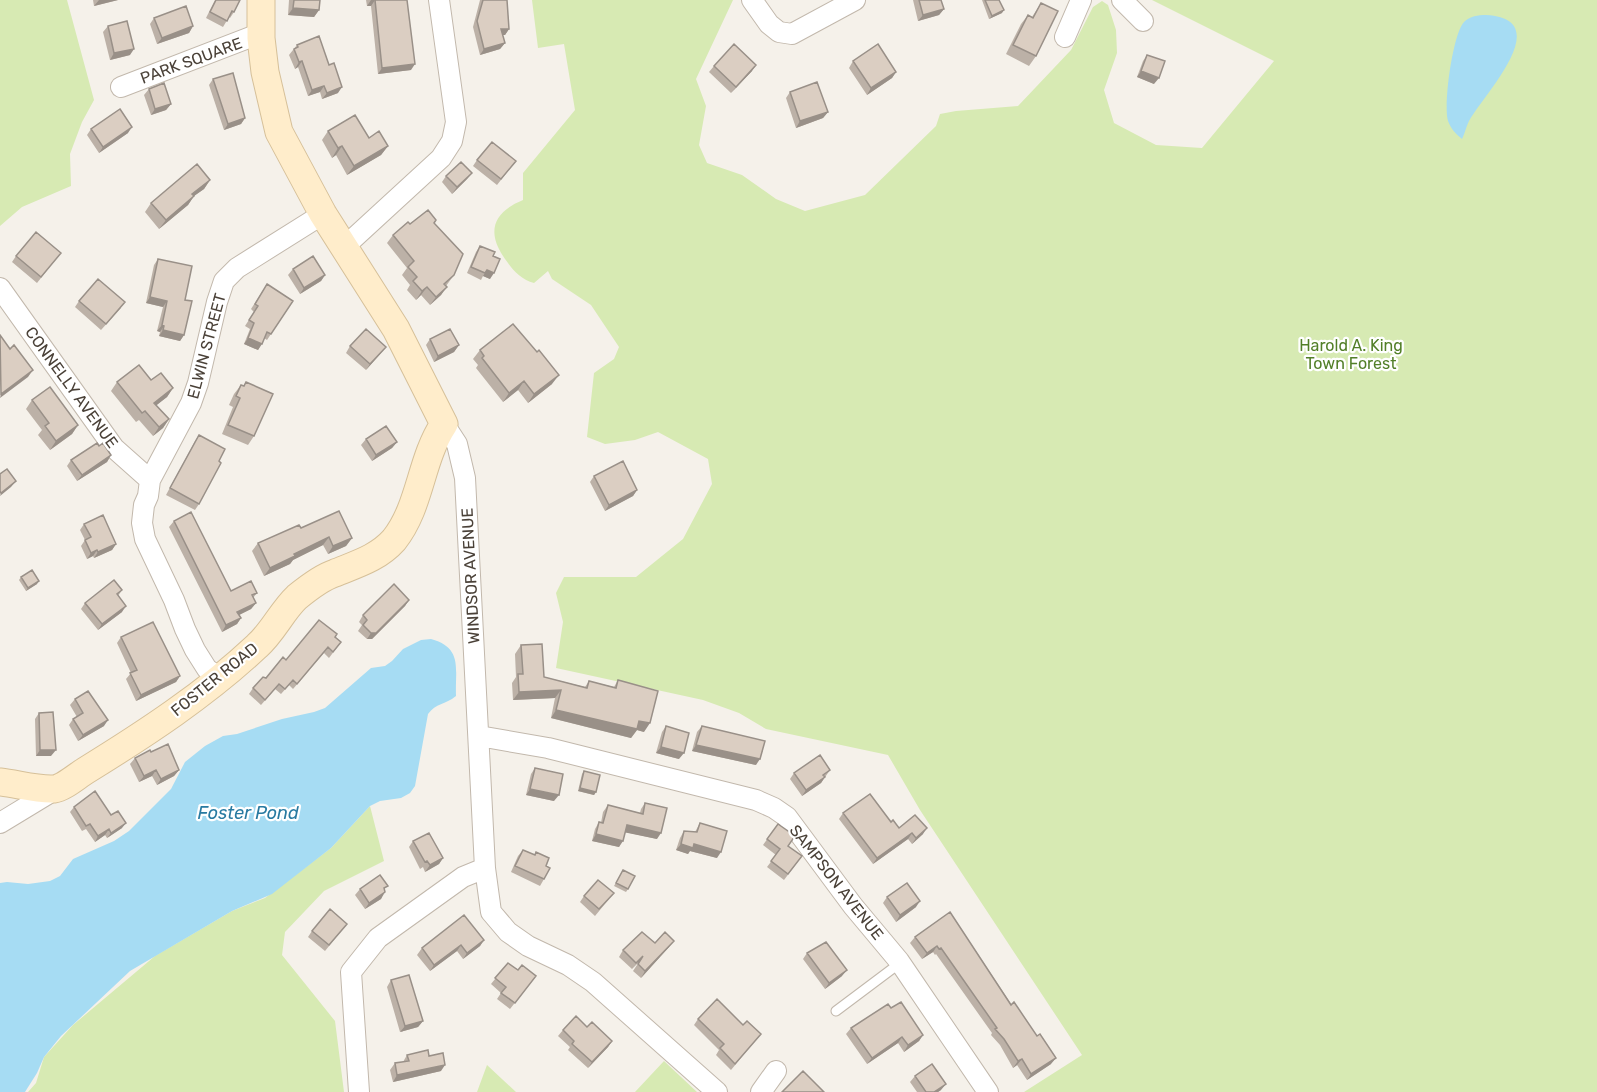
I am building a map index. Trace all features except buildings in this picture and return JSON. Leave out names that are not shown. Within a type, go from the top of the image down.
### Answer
[{"type":"street","name":"WINDSOR AVENUE","points":[[261,0],[261,33],[265,72],[279,132],[343,248],[396,329],[444,424],[457,444],[464,464],[485,868],[491,912],[508,932],[528,946],[568,965],[593,982],[717,1092]]},
{"type":"street","points":[[343,248],[441,158],[452,141],[456,122],[439,0]]},
{"type":"street","points":[[752,0],[769,24],[778,32],[792,34],[855,0]]},
{"type":"street","points":[[1065,37],[1081,0]]},
{"type":"street","points":[[1122,0],[1143,21]]},
{"type":"street","name":"PARK SQUARE","points":[[121,87],[261,33]]},
{"type":"street","name":"ELWIN STREET","points":[[220,678],[207,669],[195,650],[146,539],[142,522],[144,505],[150,480],[191,403],[224,281],[237,268],[323,214]]},
{"type":"street","name":"CONNELLY AVENUE","points":[[0,288],[114,448],[150,480]]},
{"type":"street","name":"FOSTER ROAD","points":[[56,789],[201,694],[260,644],[280,615],[298,597],[333,573],[377,555],[395,538],[417,494],[432,445],[444,424]]},
{"type":"street","name":"SAMPSON AVENUE","points":[[479,736],[548,748],[756,800],[774,807],[787,817],[853,906],[900,963],[988,1092]]},
{"type":"street","points":[[0,782],[56,789]]},
{"type":"street","points":[[0,824],[56,789]]},
{"type":"street","points":[[358,1092],[351,972],[378,938],[463,877],[485,868]]},
{"type":"street","points":[[761,1092],[776,1071]]},
{"type":"lane","points":[[836,1011],[900,963]]},
{"type":"green space","points":[[0,0],[67,0],[94,100],[82,122],[70,154],[71,186],[22,207],[0,226]]},
{"type":"green space","name":"Harold A. King Town Forest","points":[[532,0],[733,0],[696,79],[706,106],[699,145],[707,163],[742,175],[776,199],[805,211],[865,195],[936,126],[940,114],[1018,106],[1071,50],[1093,7],[1102,1],[1108,5],[1116,30],[1117,53],[1104,90],[1114,123],[1156,145],[1202,148],[1274,61],[1152,0],[1597,0],[1597,1092],[1024,1092],[1082,1055],[920,810],[888,755],[766,729],[739,713],[703,700],[556,668],[563,622],[556,593],[564,577],[636,577],[683,539],[712,484],[708,459],[658,432],[635,440],[605,444],[587,437],[594,373],[614,359],[619,347],[591,305],[552,279],[548,271],[534,283],[523,278],[510,266],[497,244],[495,227],[498,219],[503,212],[523,200],[523,173],[575,110],[564,44],[538,48]]},
{"type":"green space","points":[[370,806],[384,861],[324,891],[285,932],[282,955],[335,1021],[344,1092],[28,1092],[36,1083],[44,1057],[73,1025],[155,956],[232,911],[265,898],[331,848]]},
{"type":"green space","points":[[664,1061],[697,1092],[635,1092]]},
{"type":"green space","points":[[487,1065],[516,1092],[477,1092]]},
{"type":"water","points":[[1486,15],[1507,20],[1516,30],[1516,43],[1510,60],[1469,121],[1462,139],[1448,121],[1447,113],[1453,54],[1464,22],[1474,16]]},
{"type":"water","name":"Foster Pond","points":[[431,639],[441,643],[453,654],[456,668],[456,696],[434,708],[428,714],[415,786],[410,793],[401,798],[380,801],[370,806],[331,848],[272,894],[232,911],[130,971],[61,1036],[44,1057],[25,1092],[0,1092],[0,883],[28,884],[50,881],[60,876],[73,859],[114,841],[129,831],[171,789],[185,762],[205,746],[223,736],[325,708],[371,668],[385,666],[403,649],[421,640]]}]
